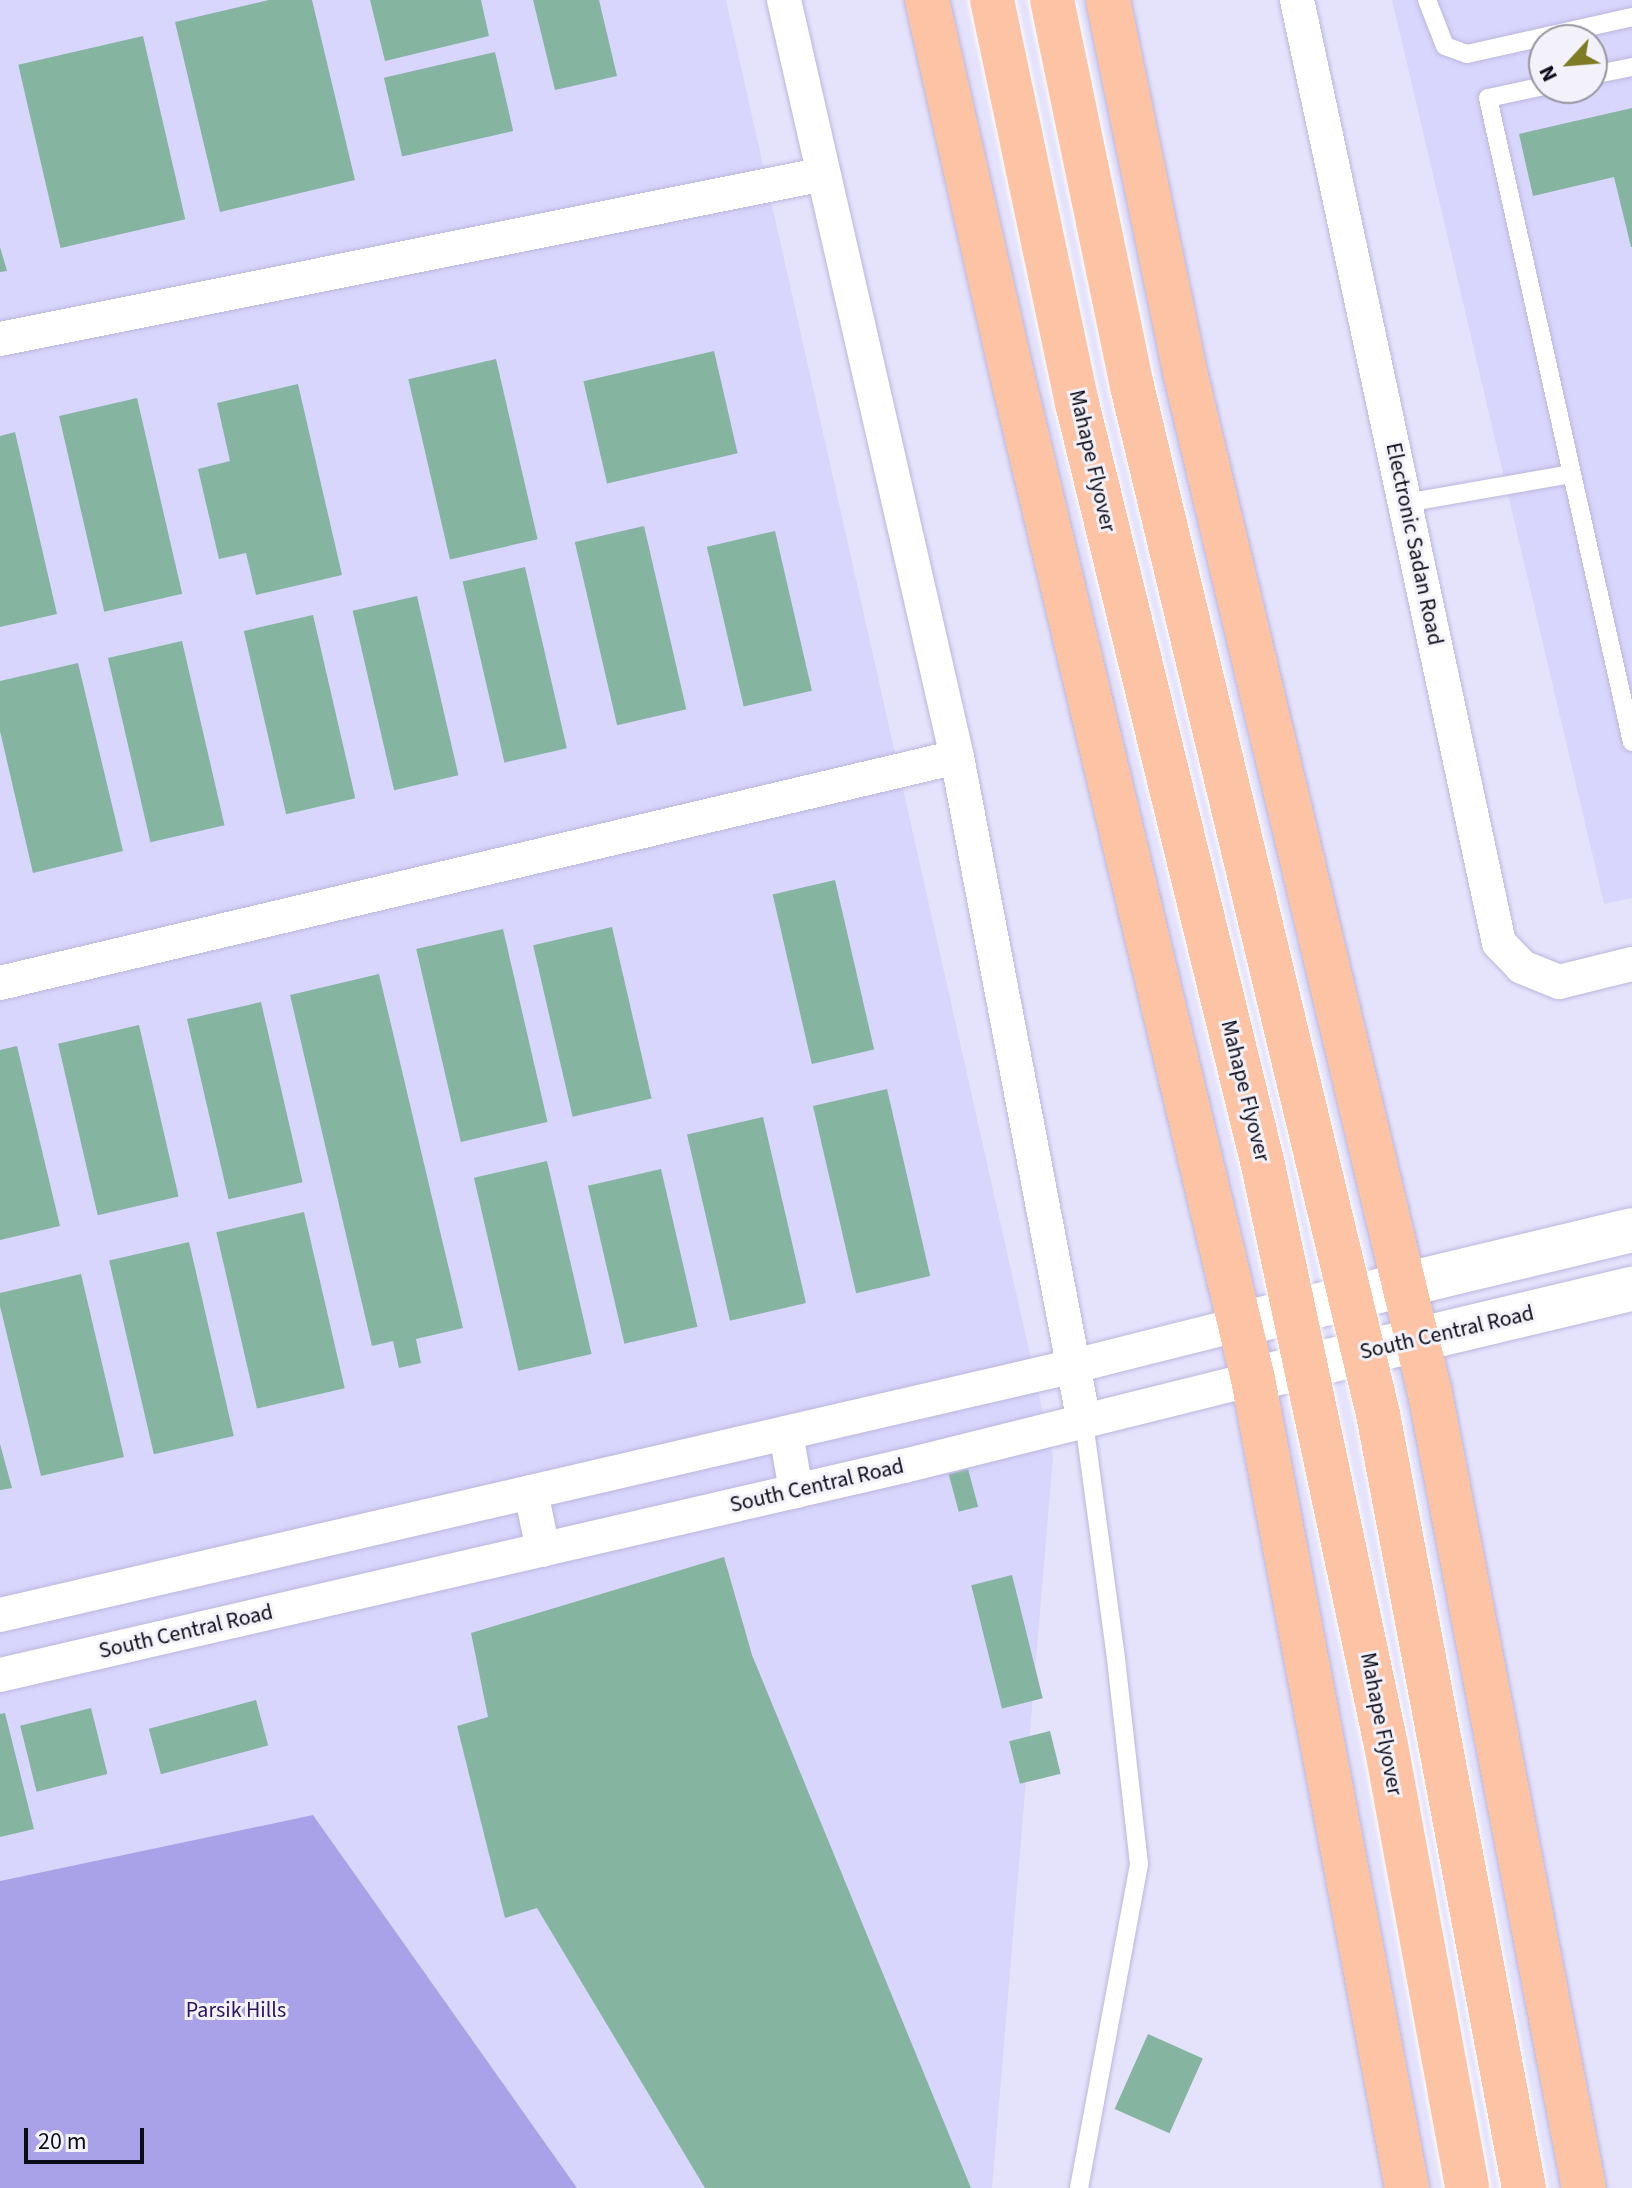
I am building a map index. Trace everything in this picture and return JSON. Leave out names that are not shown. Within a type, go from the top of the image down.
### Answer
[{"type":"main road","points":[[927,0],[1016,391],[1241,1324],[1407,2188]]},
{"type":"main road","name":"Mahape Flyover","points":[[992,0],[1077,403],[1263,1165],[1386,1745],[1467,2188]]},
{"type":"main road","points":[[1052,0],[1132,386],[1378,1414],[1524,2188]]},
{"type":"main road","points":[[1108,0],[1185,372],[1418,1340],[1584,2188]]},
{"type":"main road","points":[[1241,1324],[1632,1230]]},
{"type":"main road","name":"South Central Road","points":[[1253,1379],[1632,1289]]},
{"type":"street","points":[[784,0],[957,757],[1084,1422]]},
{"type":"street","name":"Electronic Sadan Road","points":[[1297,0],[1499,943],[1522,967],[1559,982],[1632,964]]},
{"type":"street","points":[[0,339],[824,174]]},
{"type":"street","points":[[0,983],[957,757]]},
{"type":"street","points":[[0,1615],[1074,1366],[1241,1324]]},
{"type":"street","name":"South Central Road","points":[[0,1675],[796,1491],[1253,1379]]},
{"type":"street","points":[[786,1433],[796,1491]]},
{"type":"street","points":[[531,1492],[543,1550]]},
{"type":"street","points":[[248,1558],[252,1617]]},
{"type":"lane","points":[[1427,0],[1445,46],[1467,54],[1632,17]]},
{"type":"lane","points":[[1608,72],[1632,67]]},
{"type":"lane","points":[[1528,89],[1488,98],[1632,742]]},
{"type":"lane","points":[[1405,503],[1572,474]]},
{"type":"lane","points":[[1079,2188],[1139,1864],[1115,1651],[1084,1422]]},
{"type":"shaded area","points":[[0,0],[726,0],[1053,1457],[992,2188],[577,2188],[313,1815],[0,1881]]},
{"type":"shaded area","points":[[1392,0],[1632,0],[1632,898],[1604,904]]},
{"type":"green space","name":"Parsik Hills","points":[[313,1815],[577,2188],[0,2188],[0,1881]]},
{"type":"building","points":[[269,0],[312,0],[355,180],[220,212],[175,22]]},
{"type":"building","points":[[370,0],[481,0],[489,36],[385,61]]},
{"type":"building","points":[[533,0],[599,0],[617,76],[555,90]]},
{"type":"building","points":[[143,36],[185,219],[61,248],[18,65]]},
{"type":"building","points":[[495,52],[513,131],[402,157],[384,78]]},
{"type":"building","points":[[1632,108],[1631,247],[1614,177],[1533,196],[1519,134]]},
{"type":"building","points":[[0,247],[7,271],[0,272]]},
{"type":"building","points":[[714,351],[738,453],[607,483],[583,381]]},
{"type":"building","points":[[496,359],[538,539],[450,560],[408,379]]},
{"type":"building","points":[[298,384],[342,575],[256,595],[246,553],[219,559],[198,469],[230,461],[217,403]]},
{"type":"building","points":[[137,398],[182,594],[104,612],[59,416]]},
{"type":"building","points":[[15,432],[57,614],[0,627],[0,436]]},
{"type":"building","points":[[644,526],[686,709],[617,725],[575,542]]},
{"type":"building","points":[[775,531],[812,691],[744,707],[707,547]]},
{"type":"building","points":[[525,567],[567,748],[504,763],[463,581]]},
{"type":"building","points":[[417,596],[458,775],[394,790],[353,611]]},
{"type":"building","points":[[313,615],[355,798],[286,814],[244,631]]},
{"type":"building","points":[[182,641],[225,825],[150,842],[108,658]]},
{"type":"building","points":[[78,663],[123,851],[33,873],[0,731],[0,681]]},
{"type":"building","points":[[835,880],[874,1050],[812,1064],[773,894]]},
{"type":"building","points":[[612,927],[652,1098],[573,1117],[533,945]]},
{"type":"building","points":[[503,929],[548,1122],[461,1142],[416,949]]},
{"type":"building","points":[[379,974],[463,1328],[416,1339],[421,1363],[399,1368],[393,1341],[372,1346],[290,995]]},
{"type":"building","points":[[261,1002],[303,1182],[229,1199],[187,1019]]},
{"type":"building","points":[[139,1025],[179,1196],[98,1215],[58,1044]]},
{"type":"building","points":[[17,1046],[60,1226],[0,1240],[0,1050]]},
{"type":"building","points":[[887,1089],[930,1276],[856,1293],[813,1106]]},
{"type":"building","points":[[763,1117],[806,1303],[730,1321],[687,1135]]},
{"type":"building","points":[[547,1161],[592,1354],[518,1371],[474,1178]]},
{"type":"building","points":[[661,1169],[697,1327],[624,1344],[588,1186]]},
{"type":"building","points":[[304,1212],[345,1388],[257,1409],[216,1232]]},
{"type":"building","points":[[189,1242],[234,1436],[154,1454],[109,1260]]},
{"type":"building","points":[[81,1274],[124,1457],[41,1476],[0,1306],[0,1293]]},
{"type":"building","points":[[0,1444],[12,1488],[0,1490]]},
{"type":"building","points":[[968,1469],[978,1507],[959,1512],[949,1474]]},
{"type":"building","points":[[724,1557],[752,1655],[971,2188],[705,2188],[537,1908],[505,1918],[457,1726],[488,1717],[471,1633]]},
{"type":"building","points":[[1012,1575],[1043,1698],[1002,1708],[971,1585]]},
{"type":"building","points":[[256,1700],[268,1745],[161,1774],[149,1729]]},
{"type":"building","points":[[91,1708],[107,1774],[37,1792],[20,1726]]},
{"type":"building","points":[[5,1713],[34,1829],[0,1837],[0,1714]]},
{"type":"building","points":[[1050,1731],[1061,1774],[1020,1784],[1009,1741]]},
{"type":"building","points":[[1148,2034],[1203,2058],[1169,2133],[1115,2109]]}]
